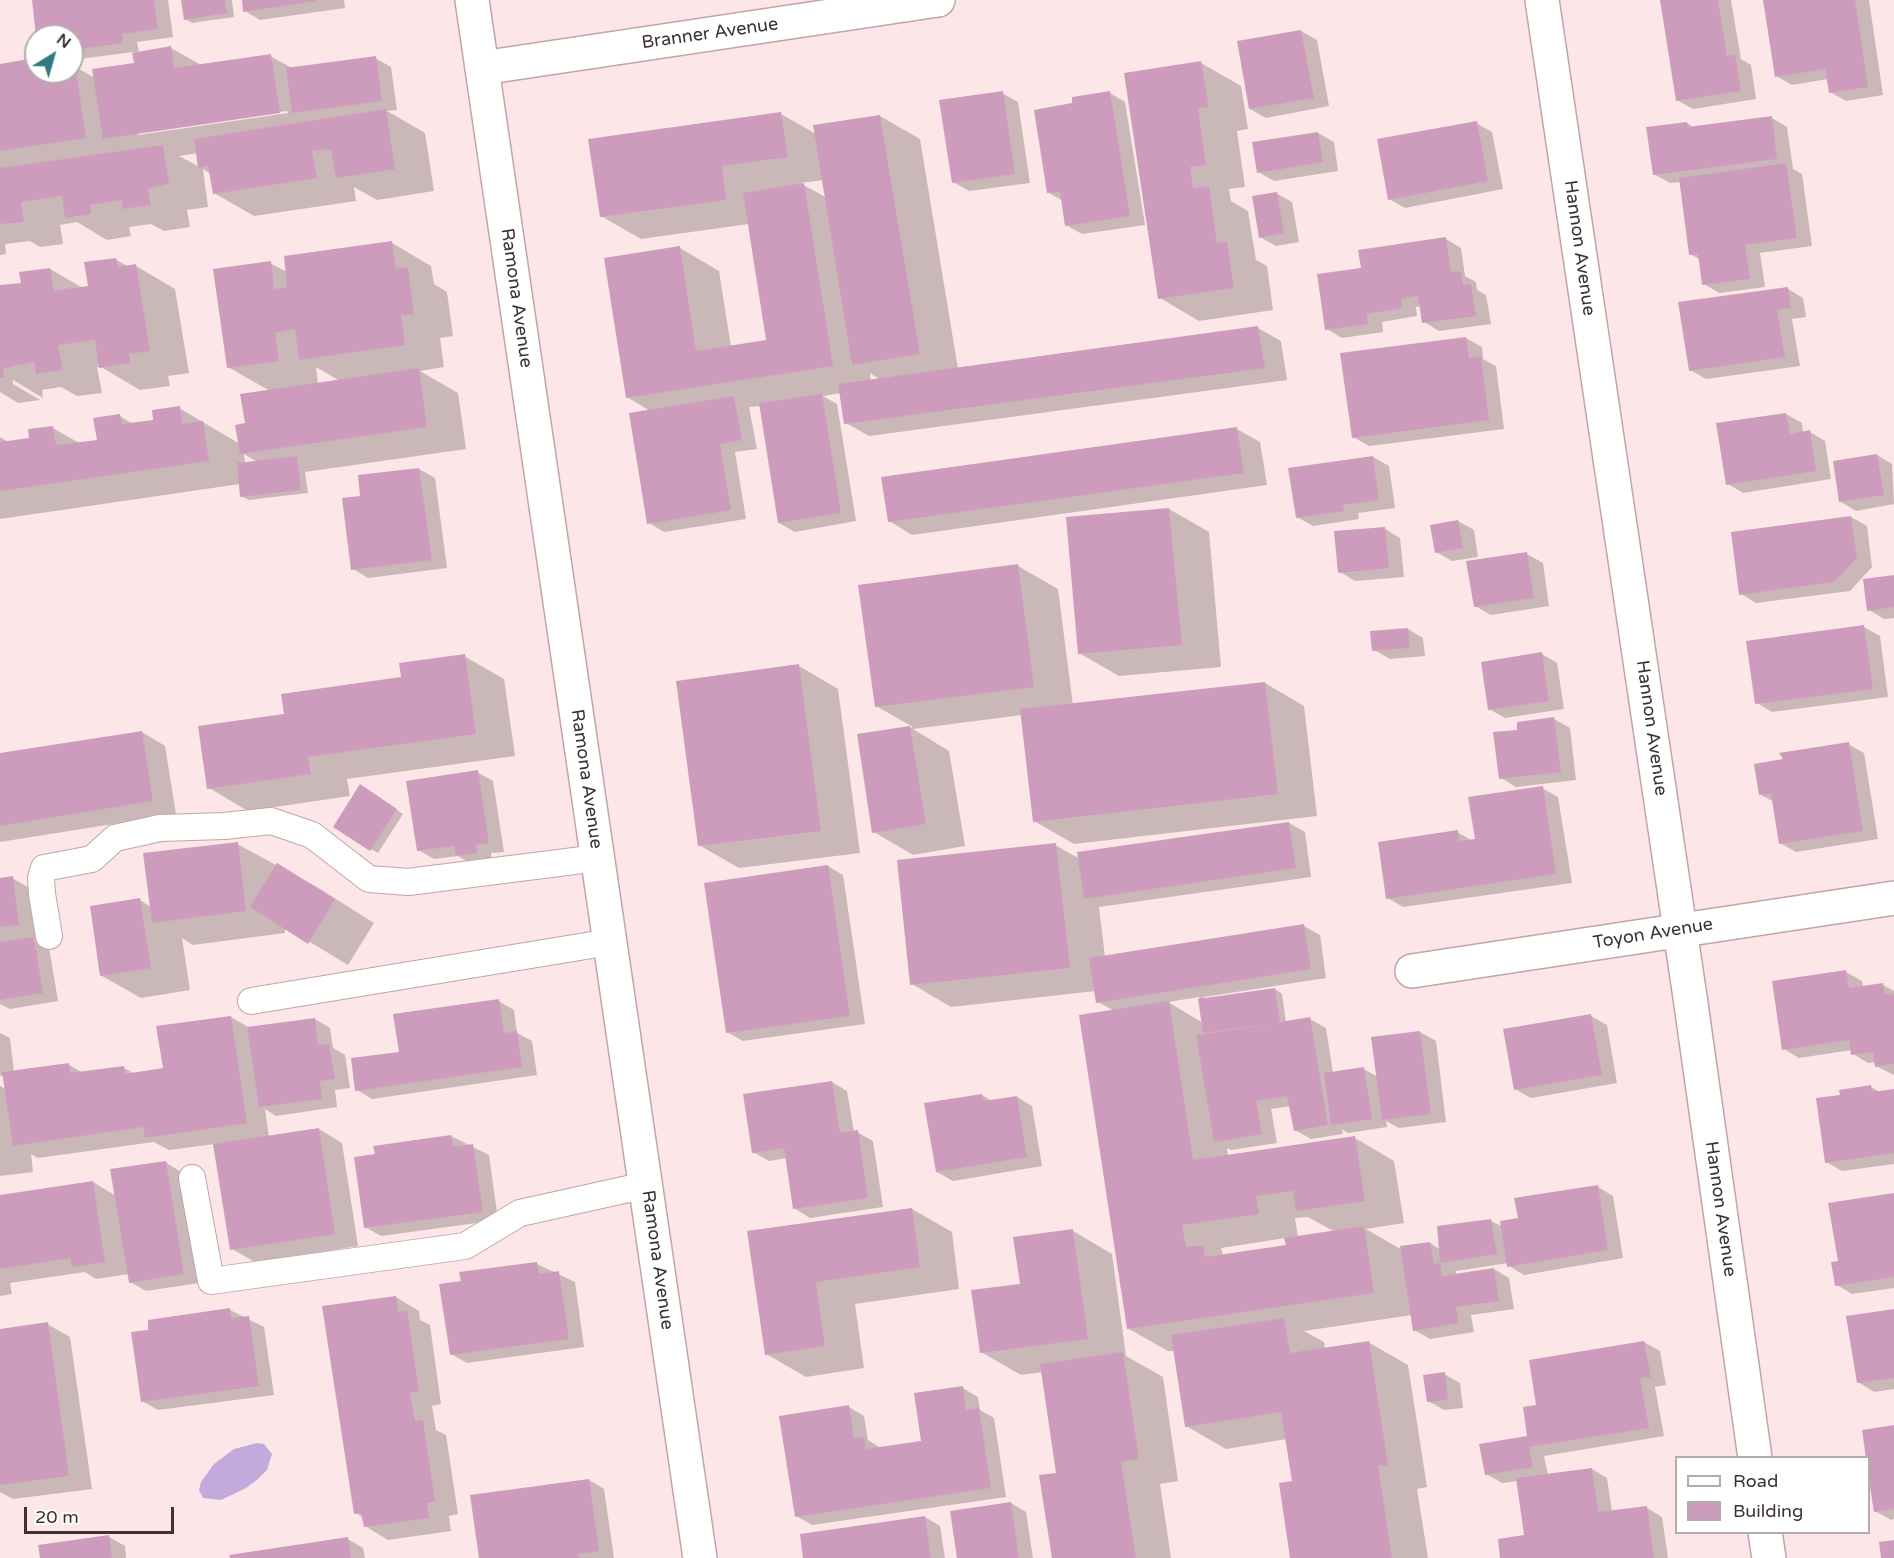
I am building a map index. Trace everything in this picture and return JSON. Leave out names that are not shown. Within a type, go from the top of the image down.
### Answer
[{"type":"street","name":"Ramona Avenue","points":[[472,0],[700,1558]]},
{"type":"street","name":"Branner Avenue","points":[[482,68],[938,0]]},
{"type":"street","name":"Hannon Avenue","points":[[1542,0],[1680,929],[1755,1456]]},
{"type":"street","name":"Toyon Avenue","points":[[1412,971],[1894,898]]},
{"type":"street","points":[[1765,1534],[1769,1558]]},
{"type":"lane","points":[[50,936],[42,894],[41,878],[44,868],[92,859],[115,838],[160,828],[271,821],[312,835],[369,879],[408,882],[598,858]]},
{"type":"lane","points":[[251,1001],[610,942]]},
{"type":"lane","points":[[192,1178],[211,1281],[465,1246],[520,1213],[646,1185]]},
{"type":"shaded area","points":[[257,1443],[264,1444],[272,1454],[267,1470],[246,1488],[221,1500],[203,1498],[199,1490],[201,1482],[214,1464],[234,1449]]},
{"type":"building","points":[[32,0],[154,0],[158,29],[122,34],[123,43],[84,48],[84,24],[35,24]]},
{"type":"building","points":[[181,0],[225,0],[227,13],[184,20]]},
{"type":"building","points":[[242,0],[316,0],[316,1],[243,12]]},
{"type":"building","points":[[1660,0],[1718,0],[1727,56],[1735,54],[1741,91],[1676,101]]},
{"type":"building","points":[[1763,0],[1855,0],[1868,87],[1829,93],[1825,69],[1775,77]]},
{"type":"building","points":[[1301,30],[1314,98],[1249,109],[1237,41]]},
{"type":"building","points":[[171,46],[174,68],[271,54],[280,113],[103,139],[92,69],[134,63],[132,53]]},
{"type":"building","points":[[376,56],[382,101],[292,113],[286,68]]},
{"type":"building","points":[[24,60],[24,84],[78,84],[86,138],[0,151],[0,64]]},
{"type":"building","points":[[1201,61],[1209,107],[1198,108],[1206,165],[1190,167],[1193,188],[1209,186],[1217,243],[1227,242],[1234,288],[1158,299],[1124,73]]},
{"type":"building","points":[[1003,91],[1015,174],[952,183],[939,100]]},
{"type":"building","points":[[1110,91],[1130,216],[1065,226],[1060,192],[1047,193],[1034,110],[1072,103],[1072,97]]},
{"type":"building","points":[[386,109],[395,169],[336,178],[331,149],[312,151],[317,178],[213,194],[208,166],[198,168],[194,139]]},
{"type":"building","points":[[781,112],[788,157],[722,166],[726,200],[600,217],[588,139]]},
{"type":"building","points":[[880,115],[920,354],[852,365],[813,125]]},
{"type":"building","points":[[1772,116],[1777,159],[1653,175],[1646,127],[1687,122],[1688,127]]},
{"type":"building","points":[[1477,121],[1488,181],[1388,200],[1377,139]]},
{"type":"building","points":[[1318,132],[1323,162],[1257,173],[1252,142]]},
{"type":"building","points":[[163,145],[169,184],[148,188],[151,205],[123,209],[122,200],[90,205],[91,214],[65,218],[62,196],[21,202],[24,222],[0,224],[0,168]]},
{"type":"building","points":[[1786,163],[1797,238],[1745,245],[1750,279],[1702,285],[1698,254],[1689,255],[1679,178]]},
{"type":"building","points":[[804,183],[833,366],[626,398],[604,258],[680,246],[696,351],[766,340],[743,193]]},
{"type":"building","points":[[1277,192],[1284,233],[1259,238],[1252,196]]},
{"type":"building","points":[[1446,237],[1451,272],[1461,271],[1463,285],[1471,284],[1476,316],[1422,323],[1418,296],[1401,299],[1402,308],[1367,314],[1368,324],[1325,330],[1317,274],[1361,268],[1358,250]]},
{"type":"building","points":[[392,241],[396,269],[408,267],[414,314],[401,315],[405,345],[299,360],[295,329],[275,333],[279,361],[227,368],[213,269],[271,261],[274,289],[287,287],[284,256]]},
{"type":"building","points":[[116,258],[118,267],[136,264],[150,351],[129,354],[131,363],[99,368],[95,340],[58,345],[63,370],[36,374],[34,362],[3,368],[4,377],[0,377],[0,285],[21,283],[19,272],[50,268],[54,291],[88,286],[84,262]]},
{"type":"building","points":[[1788,287],[1791,308],[1777,310],[1785,357],[1689,371],[1678,302]]},
{"type":"building","points":[[1258,326],[1265,368],[844,424],[838,384]]},
{"type":"building","points":[[1466,337],[1469,358],[1481,356],[1489,420],[1352,438],[1340,353]]},
{"type":"building","points":[[419,368],[427,427],[240,454],[235,425],[245,423],[240,394]]},
{"type":"building","points":[[822,394],[841,513],[778,523],[759,403]]},
{"type":"building","points":[[734,396],[742,440],[720,444],[731,510],[647,524],[629,413]]},
{"type":"building","points":[[180,406],[182,424],[203,421],[209,461],[0,491],[0,442],[29,438],[28,429],[53,426],[56,445],[97,440],[93,418],[120,414],[122,424],[153,420],[152,410]]},
{"type":"building","points":[[1786,413],[1790,434],[1810,430],[1816,471],[1726,485],[1716,423]]},
{"type":"building","points":[[1237,427],[1244,473],[888,522],[881,477]]},
{"type":"building","points":[[1877,454],[1884,495],[1839,502],[1833,461]]},
{"type":"building","points":[[297,456],[301,490],[240,497],[237,463]]},
{"type":"building","points":[[1373,456],[1379,500],[1343,505],[1344,511],[1296,518],[1288,468]]},
{"type":"building","points":[[419,468],[432,560],[351,570],[342,498],[360,496],[358,475]]},
{"type":"building","points":[[1169,508],[1182,645],[1078,654],[1066,517]]},
{"type":"building","points":[[1851,516],[1857,558],[1834,582],[1739,595],[1731,532]]},
{"type":"building","points":[[1458,520],[1463,548],[1435,553],[1430,525]]},
{"type":"building","points":[[1385,527],[1389,568],[1338,573],[1334,531]]},
{"type":"building","points":[[1527,552],[1534,598],[1474,607],[1466,561]]},
{"type":"building","points":[[1018,564],[1034,687],[875,707],[858,585]]},
{"type":"building","points":[[1894,575],[1894,607],[1867,611],[1863,579]]},
{"type":"building","points":[[1864,625],[1873,689],[1755,704],[1746,641]]},
{"type":"building","points":[[1408,628],[1410,648],[1372,651],[1370,631]]},
{"type":"building","points":[[1542,652],[1549,701],[1488,710],[1481,662]]},
{"type":"building","points":[[465,654],[476,734],[308,757],[311,774],[207,789],[198,726],[284,714],[281,694],[401,677],[399,663]]},
{"type":"building","points":[[799,664],[821,831],[698,846],[676,681]]},
{"type":"building","points":[[1265,682],[1278,794],[1033,822],[1020,709]]},
{"type":"building","points":[[1554,717],[1561,772],[1499,779],[1493,732],[1517,730],[1517,722]]},
{"type":"building","points":[[910,726],[926,824],[872,833],[857,734]]},
{"type":"building","points":[[142,731],[153,801],[0,826],[0,753]]},
{"type":"building","points":[[1849,742],[1863,831],[1779,844],[1771,794],[1759,795],[1754,764],[1783,759],[1779,753]]},
{"type":"building","points":[[478,770],[489,843],[476,845],[477,853],[456,856],[454,846],[417,851],[406,781]]},
{"type":"building","points":[[360,784],[397,809],[370,851],[333,827]]},
{"type":"building","points":[[1543,786],[1556,874],[1386,899],[1378,842],[1458,830],[1459,841],[1475,839],[1468,797]]},
{"type":"building","points":[[1289,822],[1296,868],[1084,899],[1077,852]]},
{"type":"building","points":[[238,842],[246,911],[152,923],[143,853]]},
{"type":"building","points":[[1056,843],[1070,968],[910,985],[897,860]]},
{"type":"building","points":[[277,863],[335,899],[308,944],[250,907]]},
{"type":"building","points":[[828,865],[850,1016],[726,1033],[704,883]]},
{"type":"building","points":[[13,876],[19,925],[0,927],[0,878]]},
{"type":"building","points":[[140,898],[151,968],[100,976],[90,906]]},
{"type":"building","points":[[1304,924],[1311,969],[1096,1003],[1089,958]]},
{"type":"building","points":[[34,937],[43,993],[0,1000],[0,942]]},
{"type":"building","points":[[1846,970],[1849,988],[1883,983],[1885,995],[1894,994],[1894,1064],[1875,1067],[1873,1052],[1851,1055],[1849,1040],[1782,1050],[1772,981]]},
{"type":"building","points":[[1275,988],[1280,1022],[1310,1017],[1328,1125],[1294,1131],[1287,1096],[1256,1101],[1262,1134],[1214,1142],[1196,1035],[1277,1023],[1203,1033],[1198,999]]},
{"type":"building","points":[[499,999],[504,1033],[517,1031],[522,1067],[355,1091],[351,1058],[399,1052],[393,1014]]},
{"type":"building","points":[[1169,1001],[1193,1160],[1355,1136],[1365,1201],[1296,1211],[1293,1191],[1256,1196],[1259,1214],[1182,1225],[1186,1247],[1203,1245],[1205,1257],[1286,1245],[1284,1238],[1364,1226],[1374,1293],[1127,1329],[1079,1015]]},
{"type":"building","points":[[1591,1014],[1602,1075],[1514,1090],[1503,1029]]},
{"type":"building","points":[[231,1016],[247,1123],[145,1138],[143,1127],[13,1146],[2,1072],[69,1063],[70,1073],[124,1066],[125,1074],[163,1068],[156,1026]]},
{"type":"building","points":[[315,1018],[318,1045],[329,1044],[335,1079],[320,1081],[322,1099],[259,1107],[247,1027]]},
{"type":"building","points":[[1420,1031],[1431,1114],[1382,1120],[1371,1037]]},
{"type":"building","points":[[1364,1067],[1372,1119],[1331,1125],[1324,1073]]},
{"type":"building","points":[[832,1081],[840,1133],[858,1130],[868,1198],[793,1209],[784,1148],[752,1153],[743,1094]]},
{"type":"building","points":[[1871,1085],[1872,1092],[1894,1089],[1894,1153],[1825,1163],[1816,1098],[1840,1095],[1839,1090]]},
{"type":"building","points":[[982,1094],[984,1101],[1017,1096],[1027,1157],[936,1172],[924,1103]]},
{"type":"building","points":[[319,1128],[335,1234],[230,1250],[213,1144]]},
{"type":"building","points":[[451,1135],[453,1147],[473,1144],[483,1212],[364,1228],[354,1157],[375,1154],[373,1146]]},
{"type":"building","points":[[166,1161],[184,1274],[129,1283],[110,1169]]},
{"type":"building","points":[[93,1181],[105,1262],[72,1267],[70,1258],[0,1269],[0,1195]]},
{"type":"building","points":[[1598,1185],[1608,1250],[1507,1267],[1500,1221],[1518,1218],[1514,1198]]},
{"type":"building","points":[[1894,1193],[1894,1277],[1835,1286],[1831,1262],[1838,1261],[1828,1203]]},
{"type":"building","points":[[912,1208],[920,1267],[816,1282],[825,1346],[765,1355],[747,1231]]},
{"type":"building","points":[[1491,1219],[1497,1254],[1440,1263],[1437,1226]]},
{"type":"building","points":[[1073,1229],[1088,1339],[980,1353],[971,1290],[1020,1284],[1013,1237]]},
{"type":"building","points":[[1430,1242],[1434,1264],[1440,1263],[1442,1276],[1494,1268],[1499,1301],[1456,1307],[1459,1323],[1413,1331],[1400,1246]]},
{"type":"building","points":[[537,1262],[539,1274],[559,1271],[569,1339],[450,1355],[439,1284],[461,1281],[459,1272]]},
{"type":"building","points":[[396,1296],[398,1312],[407,1310],[419,1391],[410,1393],[415,1421],[423,1420],[435,1501],[427,1503],[429,1518],[364,1527],[361,1513],[354,1514],[322,1306]]},
{"type":"building","points":[[230,1308],[231,1318],[249,1316],[259,1386],[141,1402],[131,1332],[148,1330],[148,1320]]},
{"type":"building","points":[[1894,1309],[1894,1378],[1857,1383],[1846,1316]]},
{"type":"building","points":[[1284,1318],[1290,1353],[1369,1341],[1388,1465],[1378,1466],[1392,1558],[1290,1558],[1279,1483],[1292,1481],[1281,1412],[1185,1427],[1171,1335]]},
{"type":"building","points":[[48,1322],[69,1476],[0,1485],[0,1329]]},
{"type":"building","points":[[1644,1341],[1651,1377],[1640,1378],[1649,1428],[1529,1447],[1533,1467],[1485,1475],[1479,1444],[1527,1436],[1523,1407],[1536,1405],[1529,1360]]},
{"type":"building","points":[[1123,1352],[1139,1459],[1121,1462],[1136,1558],[1052,1558],[1039,1475],[1056,1473],[1040,1364]]},
{"type":"building","points":[[1445,1372],[1448,1400],[1427,1402],[1423,1375]]},
{"type":"building","points":[[963,1386],[966,1410],[979,1408],[991,1488],[795,1517],[779,1416],[849,1405],[854,1438],[864,1437],[866,1449],[921,1441],[914,1393]]},
{"type":"building","points":[[1894,1425],[1894,1509],[1874,1512],[1870,1487],[1870,1456],[1866,1456],[1862,1430]]},
{"type":"building","points":[[1592,1468],[1598,1512],[1647,1506],[1654,1558],[1500,1558],[1498,1539],[1524,1535],[1516,1478]]},
{"type":"building","points":[[589,1479],[599,1551],[578,1554],[579,1558],[479,1558],[470,1495]]},
{"type":"building","points":[[1011,1502],[1019,1558],[957,1558],[950,1511]]},
{"type":"building","points":[[925,1516],[931,1558],[803,1558],[800,1534]]},
{"type":"building","points":[[109,1535],[112,1558],[40,1558],[38,1545]]},
{"type":"building","points":[[348,1537],[351,1558],[230,1558],[229,1555]]},
{"type":"building","points":[[1894,1540],[1894,1558],[1881,1558],[1879,1542]]}]
